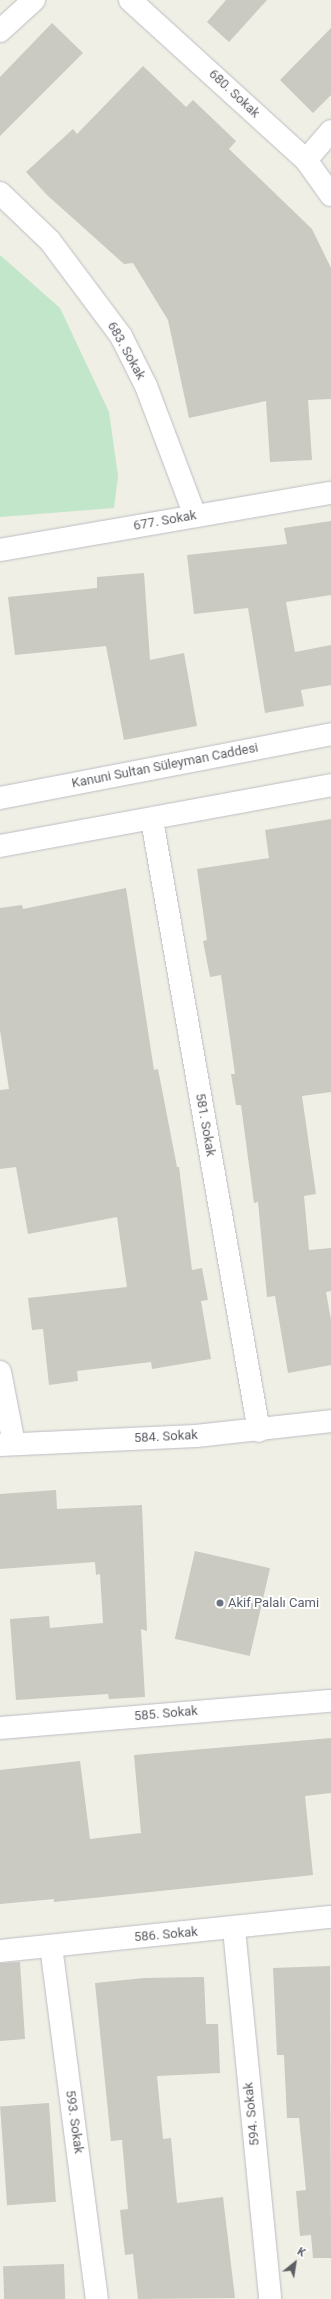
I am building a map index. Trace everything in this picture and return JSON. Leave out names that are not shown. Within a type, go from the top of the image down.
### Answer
[{"type":"street","points":[[0,31],[34,0]]},
{"type":"street","name":"680. Sokak","points":[[130,0],[306,160],[331,195]]},
{"type":"street","points":[[306,160],[331,131]]},
{"type":"street","name":"683. Sokak","points":[[0,193],[50,241],[121,336],[146,386],[195,516]]},
{"type":"street","name":"677. Sokak","points":[[0,550],[331,493]]},
{"type":"street","name":"Kanuni Sultan Süleyman Caddesi","points":[[0,798],[331,734]]},
{"type":"street","points":[[0,846],[152,820],[331,785]]},
{"type":"street","name":"581. Sokak","points":[[152,820],[258,1431]]},
{"type":"street","points":[[0,1372],[7,1444]]},
{"type":"street","name":"584. Sokak","points":[[7,1444],[258,1431],[331,1421]]},
{"type":"street","name":"585. Sokak","points":[[0,1728],[331,1701]]},
{"type":"street","name":"586. Sokak","points":[[0,1951],[234,1929],[331,1917]]},
{"type":"street","name":"594. Sokak","points":[[234,1929],[270,2299]]},
{"type":"street","name":"593. Sokak","points":[[51,1946],[97,2299]]},
{"type":"green space","points":[[0,255],[60,308],[109,412],[118,476],[114,508],[0,517]]},
{"type":"building","points":[[226,0],[267,0],[229,42],[207,22]]},
{"type":"building","points":[[52,23],[83,53],[0,136],[0,77]]},
{"type":"building","points":[[331,28],[331,95],[313,113],[280,80]]},
{"type":"building","points":[[143,66],[186,107],[193,100],[236,141],[229,149],[312,229],[331,268],[331,399],[308,400],[312,460],[270,462],[266,401],[189,418],[168,320],[133,263],[124,264],[47,195],[26,172],[73,129],[77,134]]},
{"type":"building","points":[[331,521],[331,595],[286,602],[295,652],[331,645],[331,685],[301,690],[304,706],[265,713],[248,608],[194,614],[187,555],[287,544],[284,528]]},
{"type":"building","points":[[144,573],[150,660],[184,653],[197,726],[124,740],[106,646],[15,655],[8,597],[97,588],[97,577]]},
{"type":"building","points":[[331,819],[331,1092],[302,1096],[316,1194],[304,1196],[309,1250],[331,1248],[331,1291],[326,1292],[331,1320],[331,1365],[288,1373],[275,1296],[267,1297],[258,1202],[254,1203],[241,1105],[236,1105],[231,1074],[235,1074],[221,975],[210,977],[203,941],[207,940],[197,869],[269,858],[265,830]]},
{"type":"building","points":[[126,888],[154,1070],[158,1069],[177,1167],[179,1167],[192,1270],[202,1268],[208,1300],[201,1301],[211,1359],[152,1369],[151,1362],[77,1371],[78,1381],[49,1385],[43,1329],[32,1330],[28,1298],[127,1287],[117,1217],[28,1234],[16,1167],[0,1169],[0,1090],[9,1089],[0,1030],[0,908],[22,905],[23,909]]},
{"type":"building","points":[[56,1490],[57,1509],[142,1505],[147,1631],[141,1629],[145,1697],[109,1699],[108,1694],[16,1700],[10,1619],[49,1616],[50,1628],[103,1623],[100,1574],[96,1575],[95,1562],[0,1569],[0,1494]]},
{"type":"building","name":"Akif Palalı Cami","points":[[195,1551],[270,1568],[250,1656],[175,1639]]},
{"type":"building","points":[[331,1738],[331,1793],[305,1796],[313,1875],[54,1902],[54,1899],[0,1904],[0,1770],[80,1761],[90,1839],[141,1833],[134,1755]]},
{"type":"building","points":[[20,1962],[25,2039],[0,2041],[0,1963]]},
{"type":"building","points":[[330,1966],[331,2258],[313,2258],[311,2235],[300,2236],[296,2191],[306,2190],[299,2118],[287,2118],[284,2055],[277,2055],[273,1968]]},
{"type":"building","points":[[204,1977],[206,2024],[218,2024],[220,2073],[157,2076],[163,2139],[171,2138],[177,2203],[223,2197],[235,2298],[138,2299],[133,2254],[125,2255],[120,2210],[128,2209],[122,2140],[111,2141],[95,1983],[144,1978]]},
{"type":"building","points":[[49,2103],[56,2202],[7,2205],[0,2106]]},
{"type":"building","points":[[64,2264],[65,2299],[4,2299],[3,2266]]},
{"type":"place","name":"Akif Palalı Cami","points":[[220,1603]]}]
